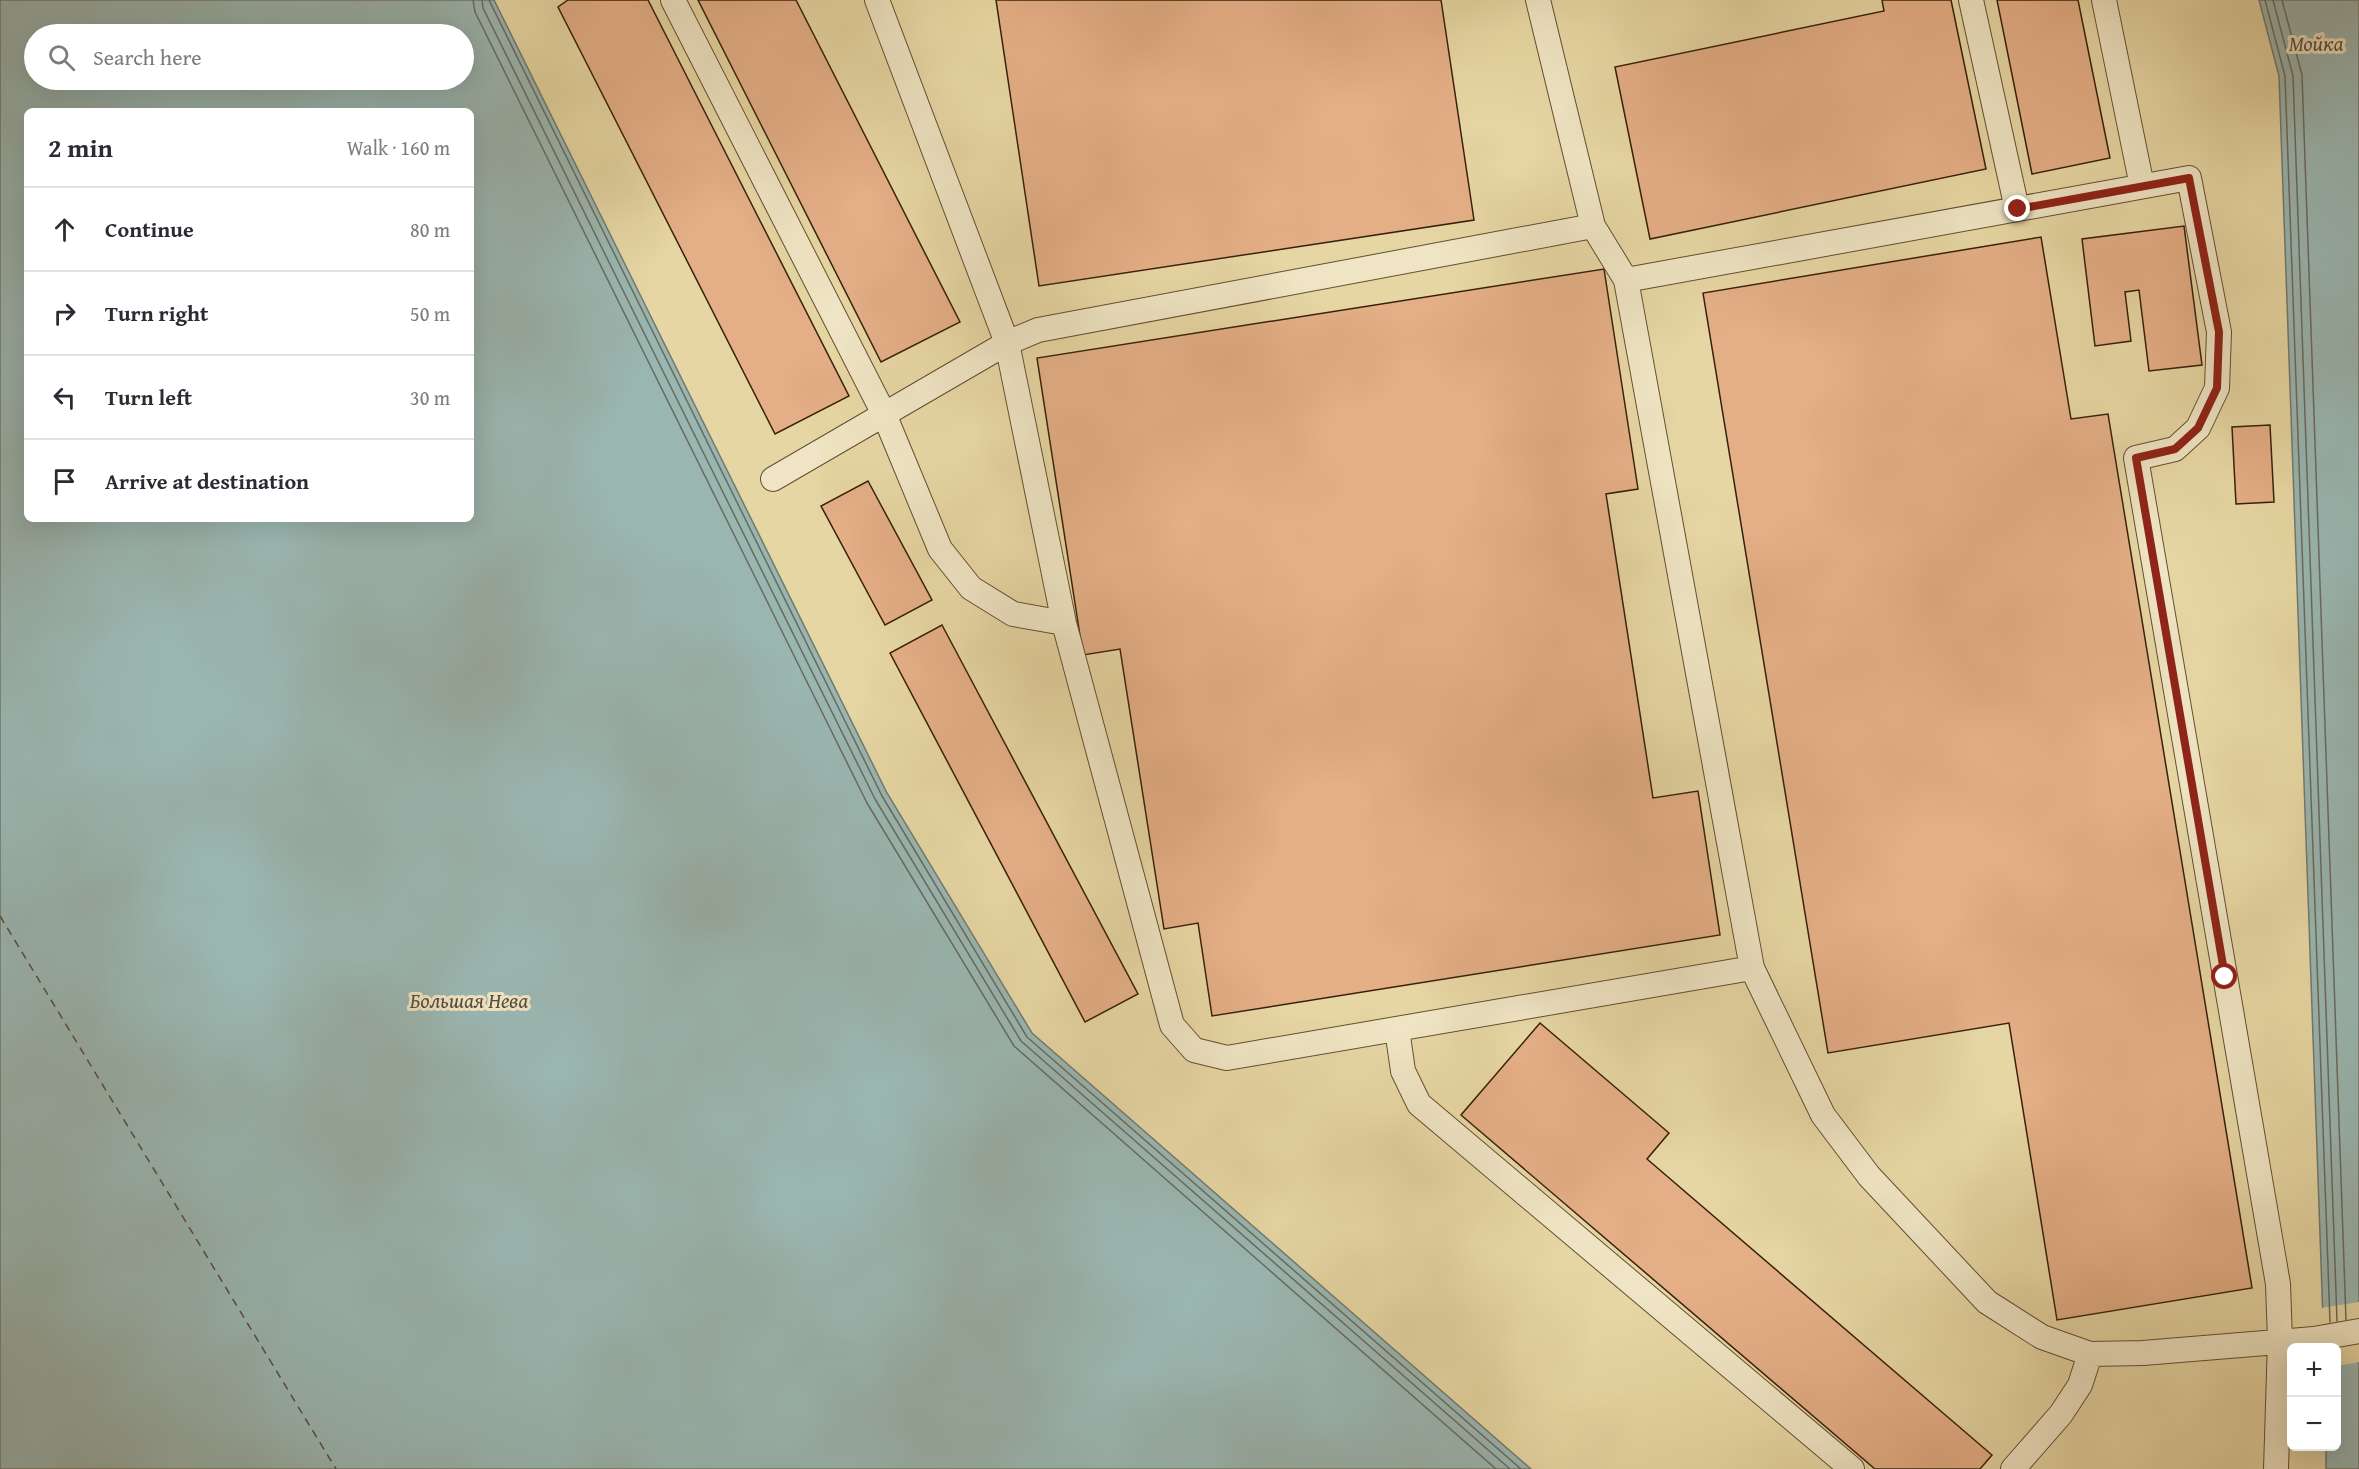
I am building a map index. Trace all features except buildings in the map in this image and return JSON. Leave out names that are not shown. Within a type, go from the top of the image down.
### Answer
[{"type":"lane","points":[[673,0],[884,414],[940,549],[971,588],[1013,614],[1064,623]]},
{"type":"lane","points":[[877,0],[1007,343],[1064,623],[1172,1025],[1194,1050],[1227,1058],[1752,968]]},
{"type":"lane","points":[[1971,0],[2018,209]]},
{"type":"lane","points":[[2104,0],[2142,186]]},
{"type":"lane","points":[[1544,1],[1593,226],[1626,280],[1752,968],[1823,1115],[1869,1176],[1988,1302],[2042,1337],[2090,1354],[2143,1353],[2314,1339],[2359,1331]]},
{"type":"lane","points":[[1626,280],[2189,178],[2219,332],[2217,388],[2198,428],[2175,449],[2136,458],[2278,1284],[2280,1341],[2276,1469]]},
{"type":"lane","points":[[772,479],[1007,343],[1038,330],[1593,226]]},
{"type":"lane","points":[[1397,1029],[1403,1071],[1419,1104],[1852,1469]]},
{"type":"lane","points":[[2013,1469],[2061,1414],[2074,1395],[2080,1385],[2090,1354]]},
{"type":"water","name":"Большая Нева","points":[[0,0],[494,0],[887,793],[1032,1033],[1531,1469],[0,1469]]},
{"type":"water","name":"Мойка","points":[[2259,0],[2359,0],[2359,1469],[2326,1469],[2326,1451],[2341,1451],[2341,1343],[2324,1343],[2279,76]]},
{"type":"pier","points":[[2359,1302],[2359,1362],[2341,1365],[2341,1343],[2321,1343],[2321,1308]]},
{"type":"ferry route","points":[[0,916],[336,1469]]},
{"type":"route","points":[[2018,209],[2189,178],[2219,332],[2217,388],[2198,428],[2175,449],[2136,458],[2225,977]]}]
